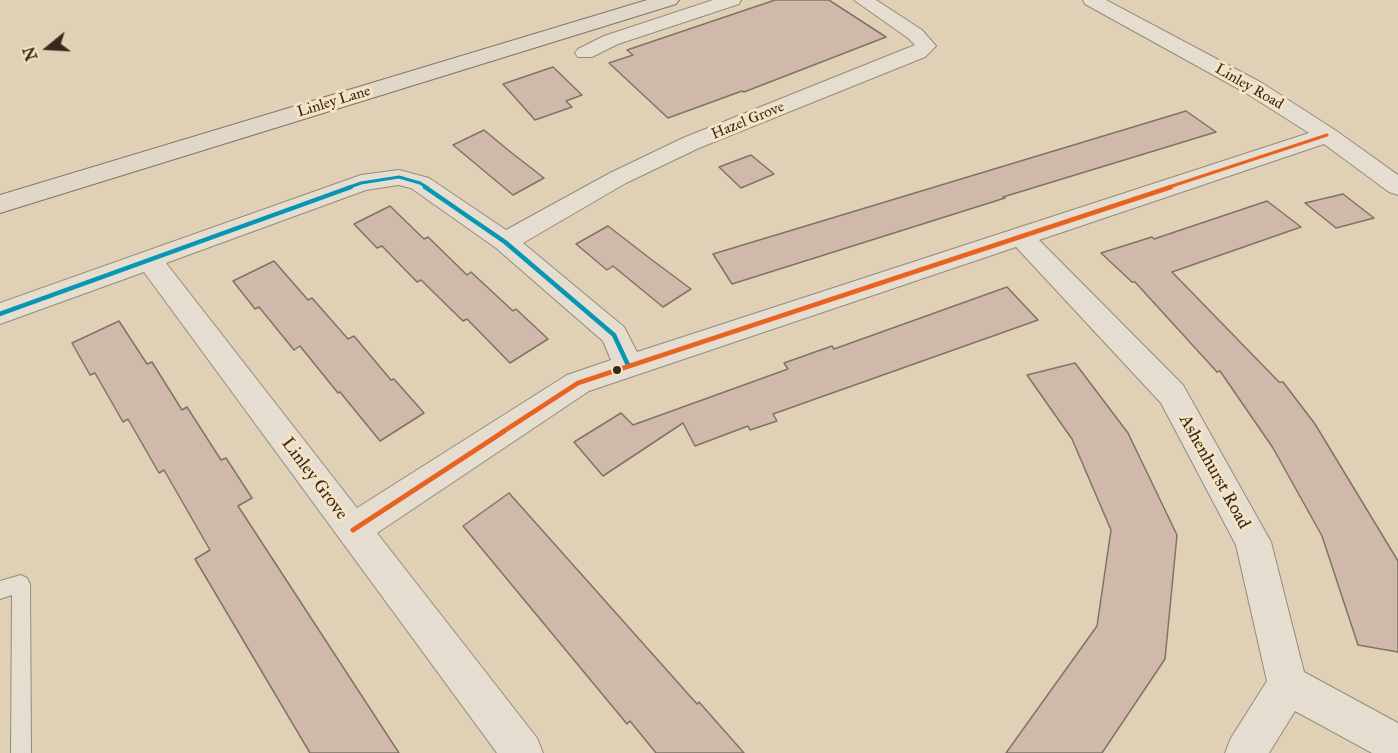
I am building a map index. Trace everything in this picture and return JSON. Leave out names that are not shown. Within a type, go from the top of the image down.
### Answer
[{"type":"main road","name":"Linley Lane","points":[[0,204],[669,0]]},
{"type":"street","points":[[585,53],[611,40],[732,0]]},
{"type":"street","name":"Hazel Grove","points":[[505,242],[618,178],[681,148],[918,53],[926,46],[915,34],[863,0]]},
{"type":"street","name":"Linley Road","points":[[1092,0],[1254,88],[1327,135],[1398,187]]},
{"type":"street","points":[[353,530],[578,383],[1327,135]]},
{"type":"street","points":[[0,314],[361,183],[399,177],[420,183],[505,242],[614,335],[628,365]]},
{"type":"street","name":"Ashenhurst Road","points":[[1020,236],[1172,394],[1253,542],[1288,685]]},
{"type":"street","name":"Linley Grove","points":[[150,261],[522,753]]},
{"type":"street","points":[[1246,753],[1288,685],[1398,745]]},
{"type":"lane","points":[[0,590],[21,584],[21,753]]},
{"type":"building","points":[[775,0],[829,0],[886,37],[744,92],[668,118],[609,63],[633,55],[627,50]]},
{"type":"building","points":[[553,67],[582,95],[566,101],[572,107],[535,120],[503,84]]},
{"type":"building","points":[[1186,111],[1216,132],[1003,197],[1005,198],[732,284],[713,254]]},
{"type":"building","points":[[484,130],[544,178],[513,195],[453,145]]},
{"type":"building","points":[[751,155],[774,174],[741,188],[719,167]]},
{"type":"building","points":[[1343,194],[1374,218],[1336,228],[1305,203]]},
{"type":"building","points":[[1267,201],[1301,227],[1172,272],[1279,382],[1283,382],[1315,424],[1398,561],[1398,652],[1358,645],[1322,536],[1273,448],[1220,371],[1217,372],[1135,282],[1132,282],[1101,253],[1152,237],[1154,239]]},
{"type":"building","points":[[390,206],[424,239],[428,237],[467,275],[471,272],[513,311],[516,309],[548,339],[510,363],[467,319],[463,321],[421,280],[417,282],[382,246],[377,248],[354,224]]},
{"type":"building","points":[[608,226],[691,289],[663,307],[613,266],[607,270],[576,244]]},
{"type":"building","points":[[274,261],[308,300],[312,298],[348,339],[354,336],[391,380],[394,379],[424,413],[380,441],[300,346],[294,350],[259,307],[255,309],[233,281]]},
{"type":"building","points":[[1007,287],[1038,320],[773,414],[777,421],[750,430],[748,426],[695,446],[683,423],[603,476],[574,442],[621,413],[633,425],[788,369],[784,363],[832,346],[834,349]]},
{"type":"building","points":[[119,321],[147,364],[152,362],[182,410],[187,407],[221,460],[226,458],[252,498],[238,506],[399,753],[310,753],[195,559],[210,550],[164,470],[159,473],[128,419],[123,422],[95,373],[90,375],[72,343]]},
{"type":"building","points":[[1075,363],[1128,433],[1177,535],[1165,659],[1102,753],[1006,753],[1097,626],[1111,530],[1072,439],[1027,375]]},
{"type":"building","points":[[509,493],[697,704],[699,702],[744,753],[656,753],[630,721],[627,724],[463,526]]},
{"type":"transit line","points":[[353,530],[578,383],[1327,135]]},
{"type":"transit line","points":[[0,314],[361,183],[399,177],[420,183],[505,242],[614,335],[628,365]]}]
